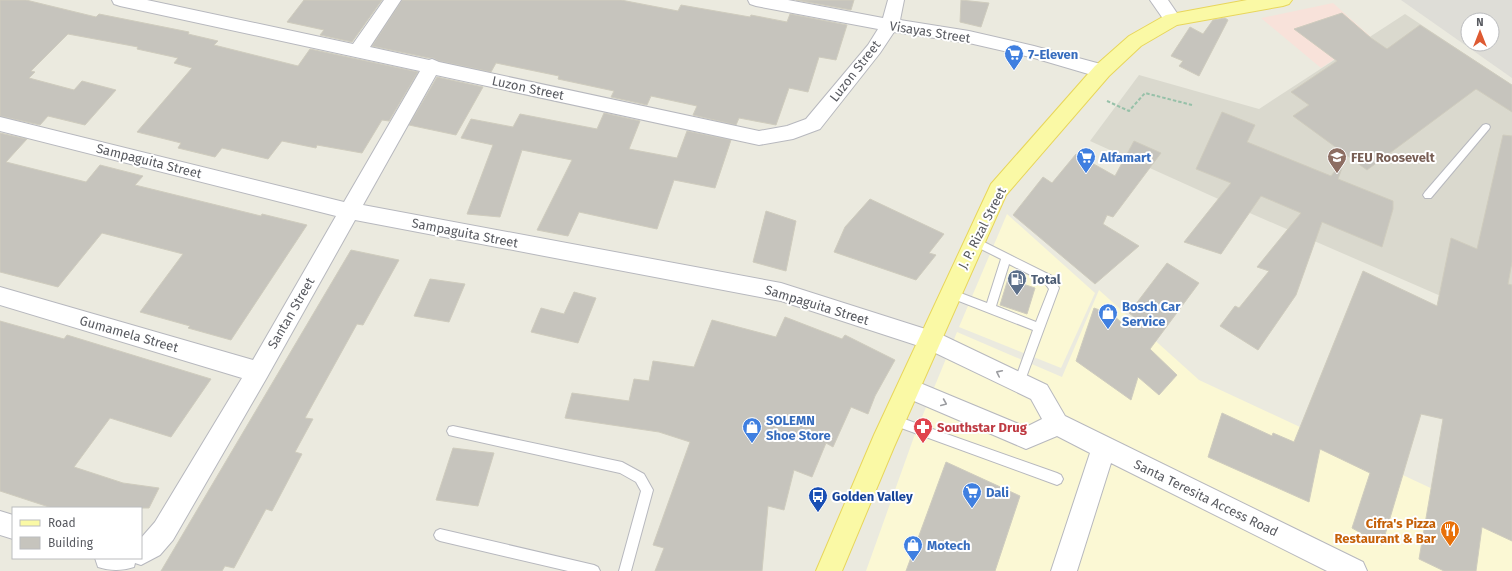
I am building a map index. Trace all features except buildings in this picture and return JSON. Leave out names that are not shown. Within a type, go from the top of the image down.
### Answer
[{"type":"main road","name":"J. P. Rizal Street","points":[[829,571],[893,420],[998,190],[1102,71],[1135,41],[1172,19],[1283,0]]},
{"type":"street","name":"Luzon Street","points":[[120,0],[432,66],[759,138],[801,131],[813,124],[874,49],[890,25]]},
{"type":"street","points":[[358,51],[393,0]]},
{"type":"street","name":"Visayas Street","points":[[756,0],[890,25],[969,37],[1034,52],[1102,71]]},
{"type":"street","points":[[890,25],[896,0]]},
{"type":"street","points":[[1159,0],[1172,19]]},
{"type":"street","name":"Santan Street","points":[[142,552],[152,546],[164,531],[258,372],[432,66]]},
{"type":"street","name":"Sampaguita Street","points":[[0,124],[349,211],[781,292],[930,340]]},
{"type":"street","name":"Gumamela Street","points":[[0,296],[258,372]]},
{"type":"street","points":[[908,388],[1026,438],[1057,424],[1039,392],[930,340]]},
{"type":"street","name":"Santa Teresita Access Road","points":[[1057,424],[1354,571]]},
{"type":"street","points":[[1064,571],[1104,447]]},
{"type":"street","points":[[0,523],[12,527]]},
{"type":"street","points":[[125,571],[132,559]]},
{"type":"lane","points":[[1428,195],[1486,127]]},
{"type":"lane","points":[[974,241],[1048,279],[1053,284],[1054,288],[1019,383]]},
{"type":"lane","points":[[990,309],[1006,258]]},
{"type":"lane","points":[[950,293],[1039,328]]},
{"type":"lane","points":[[893,420],[1057,479]]},
{"type":"lane","points":[[453,431],[622,468],[640,478],[647,490],[624,571]]},
{"type":"lane","points":[[440,535],[594,571]]},
{"type":"path","points":[[1125,109],[1129,111],[1145,93],[1192,105]]},
{"type":"shaded area","points":[[1401,0],[1512,0],[1512,78],[1475,52],[1500,52],[1500,12],[1460,12],[1460,41]]},
{"type":"shaded area","points":[[1333,3],[1370,36],[1321,68],[1261,18]]},
{"type":"shaded area","name":"FEU Roosevelt","points":[[1405,14],[1460,50],[1460,52],[1462,52],[1512,85],[1512,327],[1236,207],[1090,141],[1139,75],[1259,109]]},
{"type":"shaded area","points":[[1007,214],[1095,293],[1061,368],[959,327]]},
{"type":"shaded area","name":"Golden Valley","points":[[1099,290],[1199,380],[1512,526],[1512,571],[866,571],[915,434],[957,332],[1062,377]]},
{"type":"place","name":"7-Eleven","points":[[1014,71]]},
{"type":"place","name":"Alfamart","points":[[1086,174]]},
{"type":"place","name":"FEU Roosevelt","points":[[1337,174]]},
{"type":"place","name":"Total","points":[[1017,296]]},
{"type":"place","name":"Bosch Car Service","points":[[1108,330]]},
{"type":"place","name":"SOLEMN Shoe Store","points":[[752,444]]},
{"type":"place","name":"Southstar Drug","points":[[923,444]]},
{"type":"place","name":"Dali","points":[[972,509]]},
{"type":"place","name":"Golden Valley","points":[[818,513]]},
{"type":"place","name":"Cifra's Pizza Restaurant & Bar","points":[[1450,547]]},
{"type":"place","name":"Motech","points":[[913,562]]}]
